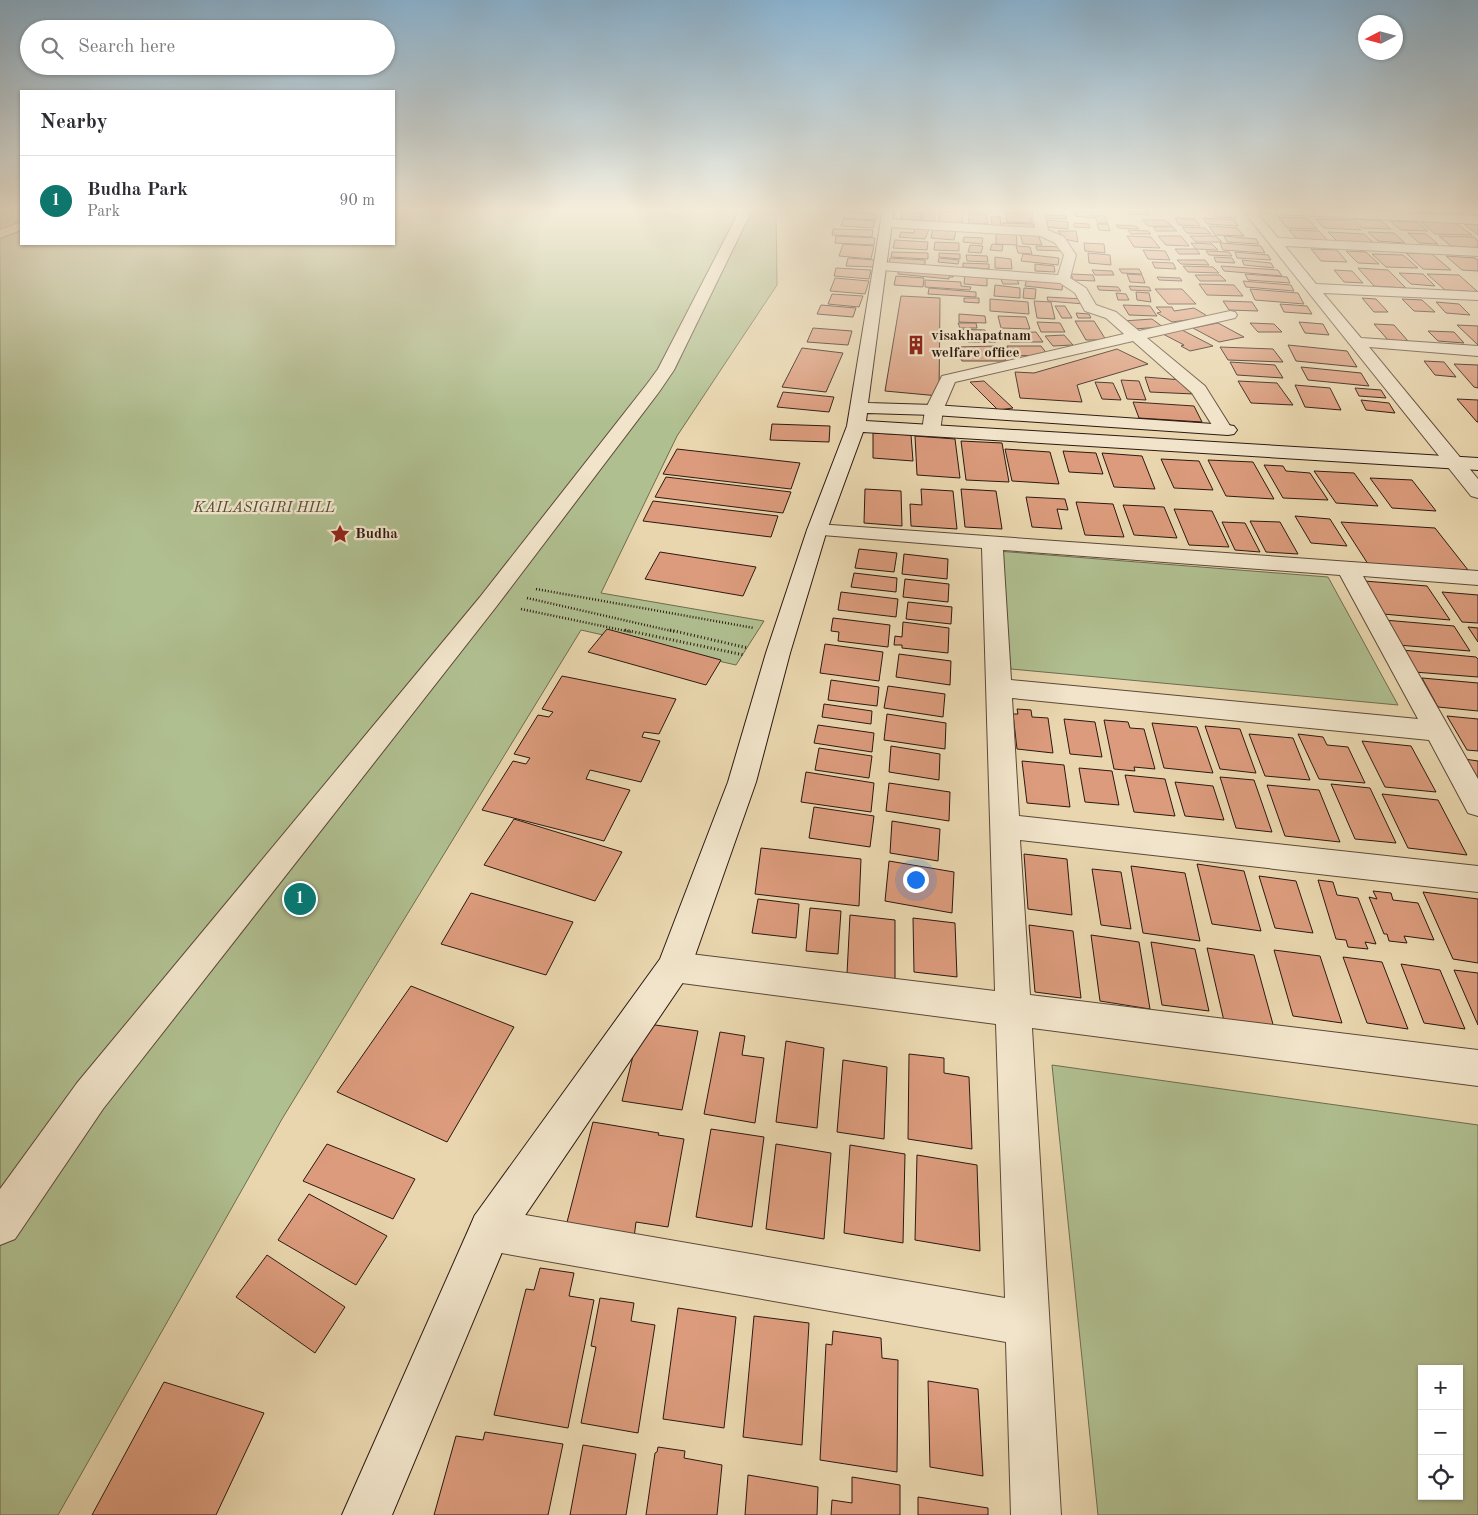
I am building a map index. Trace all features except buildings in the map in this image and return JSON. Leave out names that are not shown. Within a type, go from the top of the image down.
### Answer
[{"type":"street","points":[[0,1224],[90,1096],[495,592],[666,370],[712,279]]},
{"type":"street","points":[[367,1515],[490,1230],[674,967],[742,782],[778,653],[817,530],[858,417],[879,279]]},
{"type":"street","points":[[1059,279],[1063,279],[1082,291],[1090,308],[1111,315],[1133,336],[1199,390],[1223,429]]},
{"type":"street","points":[[1305,279],[1439,444],[1478,464]]},
{"type":"street","points":[[1312,288],[1478,296]]},
{"type":"street","points":[[931,431],[934,410],[948,379],[1230,315]]},
{"type":"street","points":[[1357,342],[1478,350]]},
{"type":"street","points":[[858,417],[934,410],[1243,431]]},
{"type":"street","points":[[858,417],[931,431],[1456,454]]},
{"type":"street","points":[[1419,442],[1439,444]]},
{"type":"street","points":[[1456,454],[1478,492]]},
{"type":"street","points":[[817,530],[1478,578]]},
{"type":"street","points":[[992,543],[1036,1515]]},
{"type":"street","points":[[1348,569],[1478,805]]},
{"type":"street","points":[[998,688],[1438,731]]},
{"type":"street","points":[[1005,826],[1478,879]]},
{"type":"street","points":[[674,967],[1478,1068]]},
{"type":"street","points":[[490,1230],[1027,1324]]},
{"type":"path","points":[[495,592],[760,629]]},
{"type":"path","points":[[495,592],[744,656],[753,642]]},
{"type":"path","points":[[495,592],[750,648]]},
{"type":"green space","name":"KAILASIGIRI HILL","points":[[0,279],[777,279],[777,285],[677,436],[601,593],[764,621],[736,665],[581,630],[282,1119],[58,1515],[0,1515]]},
{"type":"green space","points":[[997,551],[1328,577],[1398,705],[1011,669]]},
{"type":"green space","points":[[1052,1065],[1478,1125],[1478,1515],[1098,1515]]},
{"type":"place","name":"visakhapatnam welfare office","points":[[916,345]]},
{"type":"place","name":"Budha","points":[[340,534]]},
{"type":"place","name":"Budha Park","points":[[300,899]]}]
